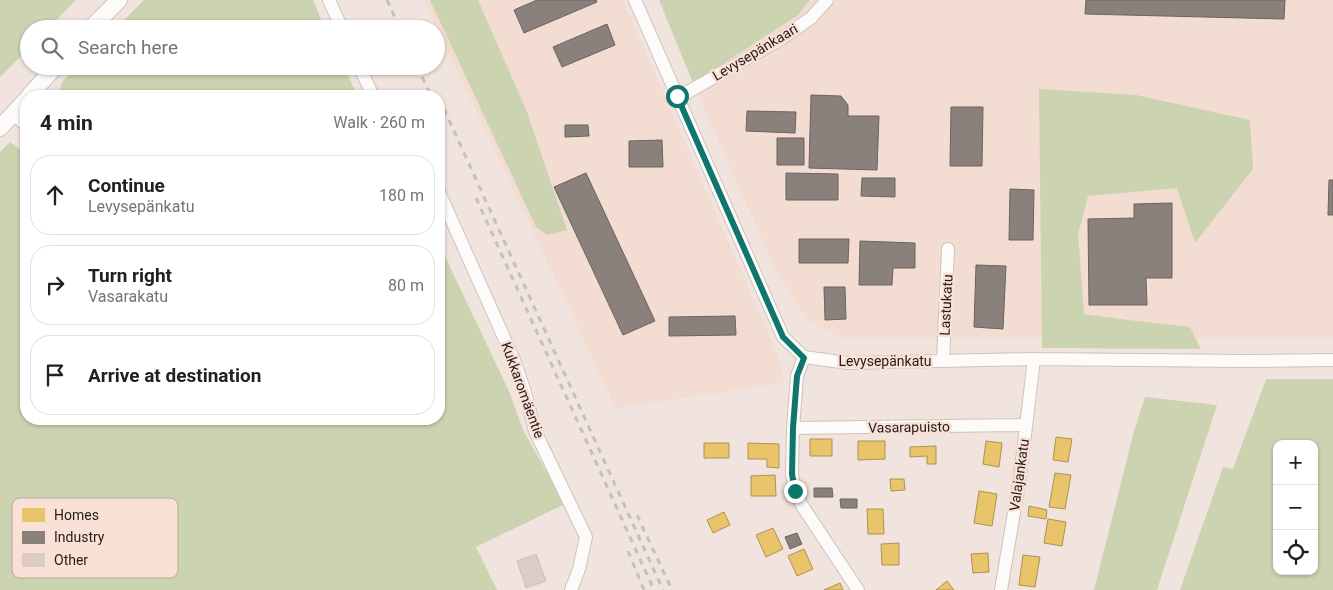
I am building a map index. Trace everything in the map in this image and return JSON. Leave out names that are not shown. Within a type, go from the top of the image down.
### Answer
[{"type":"main road","points":[[99,20],[119,0]]},
{"type":"main road","points":[[34,90],[48,75]]},
{"type":"main road","points":[[0,128],[20,106]]},
{"type":"street","points":[[329,0],[338,20]]},
{"type":"street","points":[[634,0],[783,337],[804,358],[797,376],[793,428],[792,474],[795,491],[801,504],[858,590]]},
{"type":"street","name":"Levysepänkaari","points":[[677,96],[688,92],[781,40],[811,18],[827,0]]},
{"type":"street","points":[[363,75],[369,90]]},
{"type":"street","points":[[13,114],[20,119]]},
{"type":"street","name":"Kukkaromäentie","points":[[445,205],[514,360],[536,431],[586,537],[579,569],[571,590]]},
{"type":"street","name":"Lastukatu","points":[[943,361],[948,249]]},
{"type":"street","name":"Levysepänkatu","points":[[804,358],[848,363],[1034,359],[1333,360]]},
{"type":"street","name":"Valajankatu","points":[[1000,590],[1020,477],[1034,359]]},
{"type":"street","name":"Vasarapuisto","points":[[793,428],[1025,425]]},
{"type":"shaded area","points":[[424,0],[623,0],[779,358],[784,383],[616,408],[445,45],[445,20],[433,20]]},
{"type":"shaded area","points":[[810,0],[1333,0],[1333,339],[842,339],[807,320],[776,271],[693,83],[797,16]]},
{"type":"green space","points":[[0,0],[76,0],[57,20],[20,20],[20,57],[0,77]]},
{"type":"green space","points":[[144,0],[313,0],[321,20],[124,20]]},
{"type":"green space","points":[[430,0],[478,0],[527,112],[567,230],[547,235],[536,227],[445,32],[445,20],[439,20]]},
{"type":"green space","points":[[659,0],[810,0],[797,16],[693,83]]},
{"type":"green space","points":[[69,75],[348,75],[355,90],[60,90],[62,82]]},
{"type":"green space","points":[[1039,89],[1136,95],[1250,120],[1253,169],[1195,243],[1177,188],[1088,196],[1078,234],[1084,314],[1190,327],[1201,349],[1042,348]]},
{"type":"green space","points":[[10,142],[20,150],[20,425],[445,425],[445,257],[508,389],[524,432],[565,504],[476,547],[497,590],[0,590],[0,152]]},
{"type":"green space","points":[[1266,379],[1333,379],[1333,590],[1180,590],[1223,467],[1233,469]]},
{"type":"green space","points":[[1145,397],[1217,405],[1157,590],[1094,590],[1134,431]]},
{"type":"building: Homes","points":[[1056,437],[1072,439],[1068,462],[1053,460]]},
{"type":"building: Homes","points":[[810,439],[832,439],[832,456],[810,456]]},
{"type":"building: Homes","points":[[858,441],[885,441],[885,459],[858,460]]},
{"type":"building: Homes","points":[[986,441],[1002,443],[999,467],[983,464]]},
{"type":"building: Homes","points":[[704,443],[729,443],[729,458],[704,458]]},
{"type":"building: Homes","points":[[748,443],[779,444],[779,468],[767,467],[767,459],[748,459]]},
{"type":"building: Homes","points":[[936,446],[936,464],[927,464],[927,456],[910,457],[910,447]]},
{"type":"building: Homes","points":[[1055,473],[1071,475],[1065,509],[1049,507]]},
{"type":"building: Homes","points":[[775,475],[776,496],[751,496],[751,476]]},
{"type":"building: Homes","points":[[890,479],[904,479],[905,490],[891,491]]},
{"type":"building: Homes","points":[[979,491],[997,494],[992,526],[974,523]]},
{"type":"building: Homes","points":[[1029,506],[1047,510],[1046,519],[1028,516]]},
{"type":"building: Homes","points":[[867,509],[883,509],[884,534],[868,534]]},
{"type":"building: Homes","points":[[724,512],[730,525],[713,533],[707,520]]},
{"type":"building: Homes","points":[[1048,519],[1066,522],[1062,546],[1044,543]]},
{"type":"building: Homes","points":[[773,528],[783,549],[766,557],[756,535]]},
{"type":"building: Homes","points":[[899,543],[899,565],[882,565],[881,544]]},
{"type":"building: Homes","points":[[804,549],[813,569],[797,576],[788,556]]},
{"type":"building: Homes","points":[[988,553],[989,572],[973,573],[971,554]]},
{"type":"building: Homes","points":[[1023,555],[1040,557],[1035,587],[1019,585]]},
{"type":"building: Homes","points":[[947,581],[954,590],[936,590]]},
{"type":"building: Homes","points":[[840,583],[843,590],[824,590]]},
{"type":"building: Industry","points":[[537,0],[596,0],[597,2],[524,33],[514,10]]},
{"type":"building: Industry","points":[[1086,0],[1285,0],[1284,19],[1085,14]]},
{"type":"building: Industry","points":[[607,24],[615,45],[562,67],[553,47]]},
{"type":"building: Industry","points":[[811,95],[841,96],[848,105],[848,116],[879,116],[877,170],[809,168]]},
{"type":"building: Industry","points":[[951,107],[983,107],[982,166],[950,166]]},
{"type":"building: Industry","points":[[747,111],[796,112],[795,133],[746,131]]},
{"type":"building: Industry","points":[[565,125],[588,125],[589,136],[565,137]]},
{"type":"building: Industry","points":[[777,138],[804,138],[804,165],[777,165]]},
{"type":"building: Industry","points":[[662,140],[663,167],[629,167],[629,141]]},
{"type":"building: Industry","points":[[586,173],[655,321],[623,335],[554,187]]},
{"type":"building: Industry","points":[[786,173],[838,174],[838,200],[786,200]]},
{"type":"building: Industry","points":[[862,178],[895,178],[895,197],[861,196]]},
{"type":"building: Industry","points":[[1329,180],[1333,180],[1333,215],[1328,215]]},
{"type":"building: Industry","points":[[1010,189],[1034,190],[1033,240],[1009,240]]},
{"type":"building: Industry","points":[[1172,203],[1172,278],[1146,278],[1147,305],[1089,305],[1088,219],[1134,218],[1134,204]]},
{"type":"building: Industry","points":[[799,239],[849,239],[848,263],[799,263]]},
{"type":"building: Industry","points":[[860,241],[915,243],[915,268],[893,268],[892,285],[859,285]]},
{"type":"building: Industry","points":[[976,265],[1006,266],[1003,329],[974,327]]},
{"type":"building: Industry","points":[[824,287],[845,287],[846,319],[825,320]]},
{"type":"building: Industry","points":[[735,316],[736,335],[669,336],[669,317]]},
{"type":"building: Industry","points":[[814,488],[832,488],[833,497],[814,497]]},
{"type":"building: Industry","points":[[840,499],[857,499],[857,508],[841,508]]},
{"type":"building: Industry","points":[[797,533],[802,544],[790,549],[785,537]]},
{"type":"building: Other","points":[[536,554],[546,581],[526,588],[517,561]]},
{"type":"railway","points":[[387,0],[396,20]]},
{"type":"railway","points":[[421,75],[428,90]]},
{"type":"railway","points":[[445,111],[663,590]]},
{"type":"railway","points":[[476,198],[654,590]]},
{"type":"railway","points":[[637,515],[672,590]]},
{"type":"railway","points":[[628,551],[644,590]]},
{"type":"route","points":[[677,96],[783,337],[804,358],[797,376],[793,428],[792,474],[795,491]]}]
